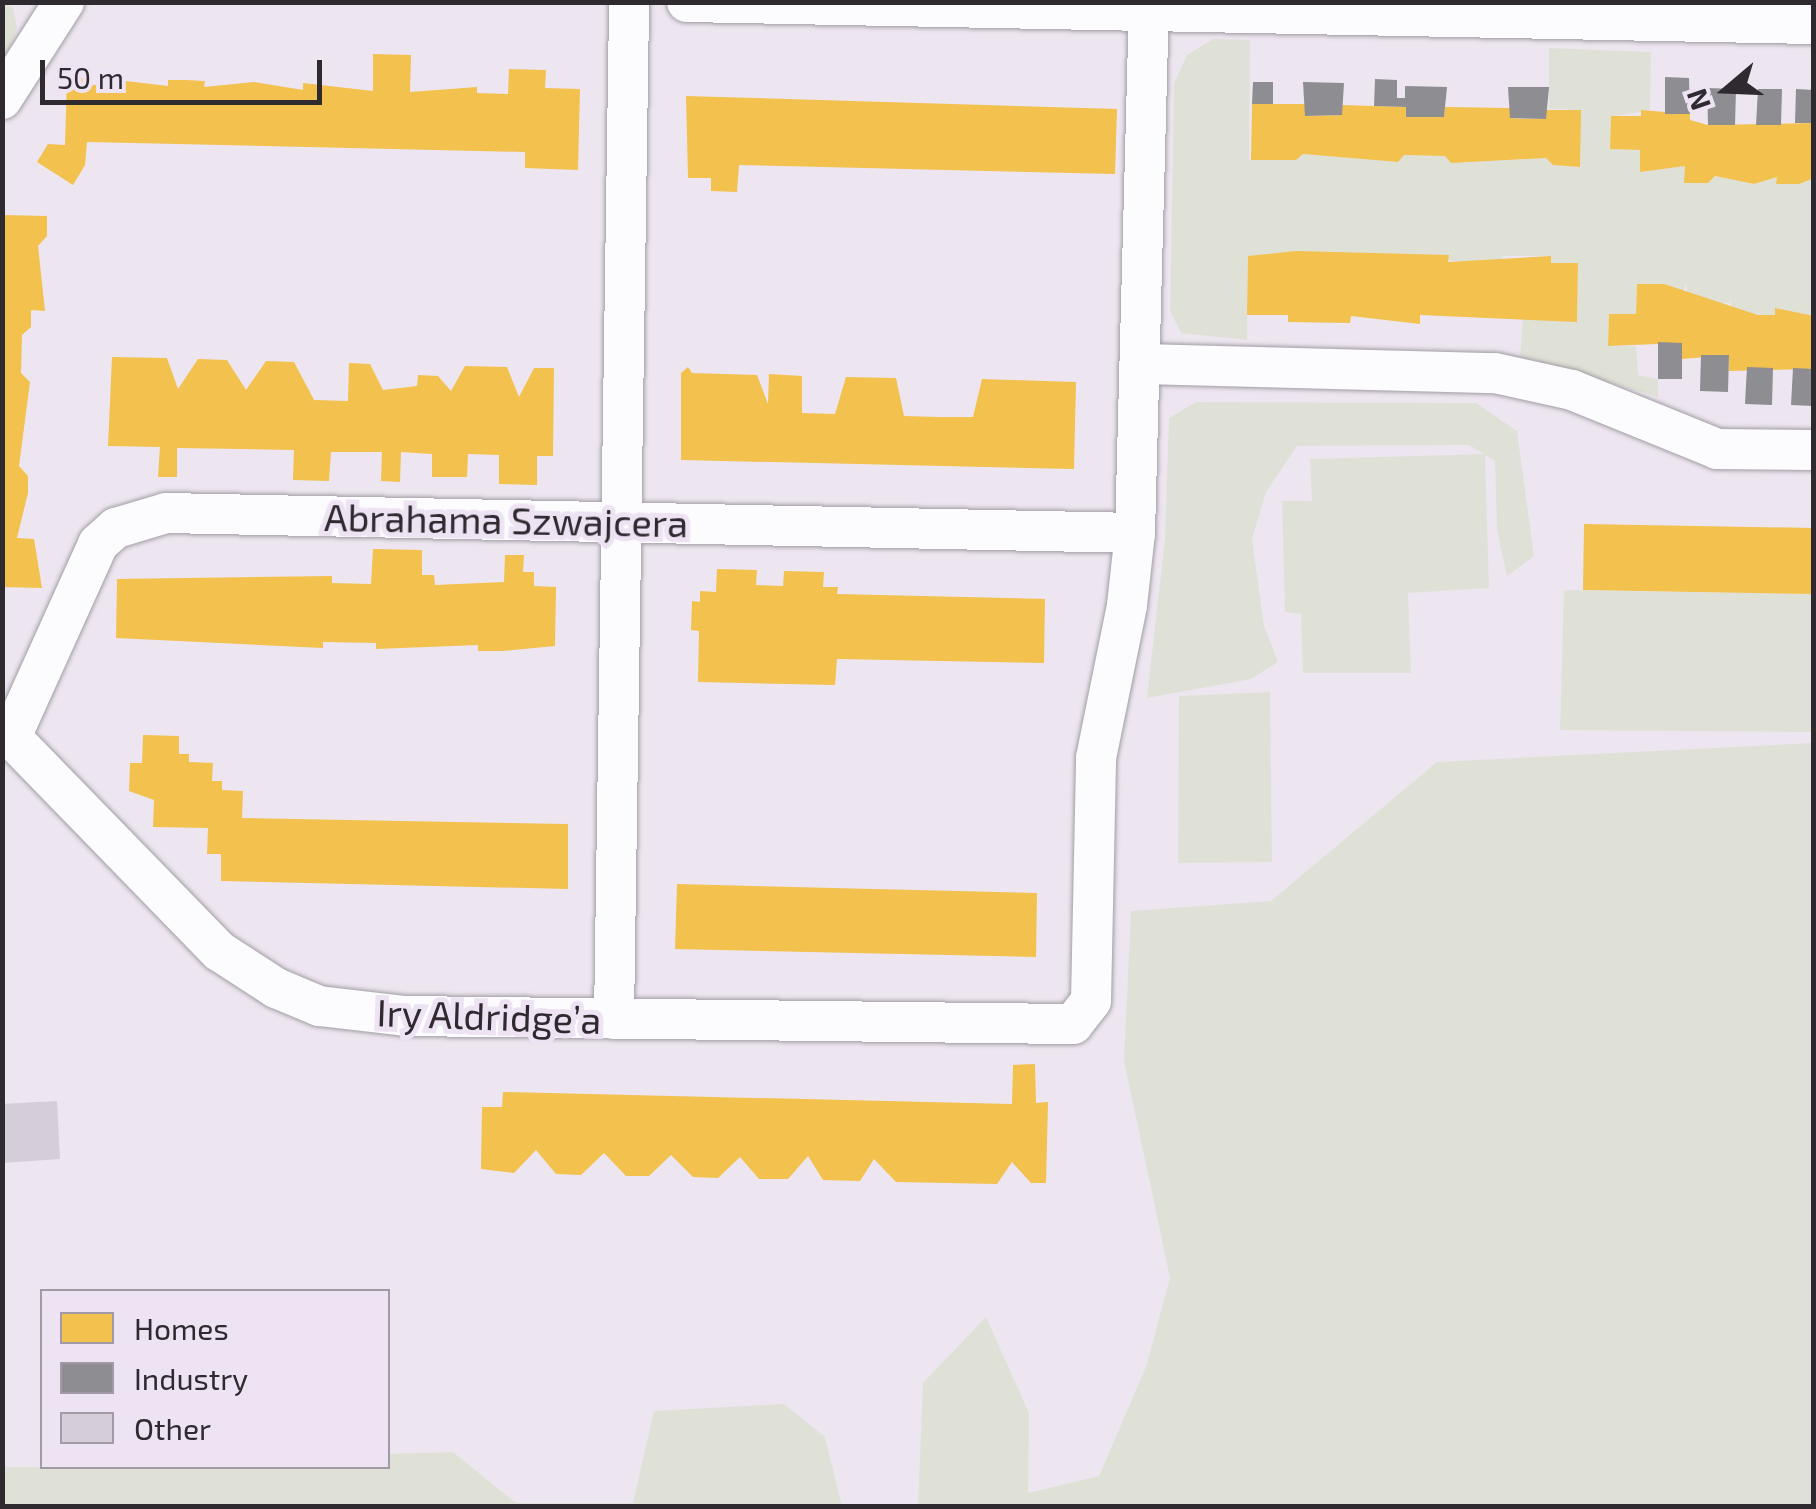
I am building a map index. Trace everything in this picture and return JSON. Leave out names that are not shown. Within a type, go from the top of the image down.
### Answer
[{"type":"street","points":[[2,99],[64,2]]},
{"type":"street","points":[[614,1020],[629,2]]},
{"type":"street","points":[[687,2],[1149,8],[1814,24]]},
{"type":"street","points":[[1134,533],[1143,364],[1149,8]]},
{"type":"street","points":[[1143,364],[1495,374],[1572,390],[1717,448],[1814,450]]},
{"type":"street","name":"Abrahama Szwajcera","points":[[7,732],[98,544],[136,519],[166,513],[1134,533]]},
{"type":"street","name":"Iry Aldridge’a","points":[[7,732],[206,939],[276,988],[319,1006],[372,1014],[1062,1028],[1082,1017],[1091,1000],[1096,758],[1128,605],[1134,533]]},
{"type":"shaded area","points":[[3,3],[13,8],[17,28],[3,65]]},
{"type":"shaded area","points":[[1213,39],[1250,40],[1249,160],[1296,160],[1303,154],[1397,162],[1404,155],[1445,156],[1451,163],[1546,158],[1553,165],[1579,167],[1580,110],[1549,109],[1549,48],[1651,52],[1650,110],[1611,117],[1610,149],[1640,150],[1640,171],[1685,166],[1685,183],[1708,183],[1715,176],[1754,184],[1777,177],[1777,184],[1799,184],[1813,178],[1813,316],[1776,308],[1775,315],[1758,315],[1731,308],[1731,297],[1730,303],[1714,304],[1687,296],[1686,284],[1684,291],[1671,291],[1664,284],[1637,284],[1636,314],[1609,314],[1608,346],[1636,346],[1638,375],[1658,379],[1658,397],[1520,356],[1523,317],[1577,322],[1578,264],[1551,263],[1550,256],[1502,256],[1502,262],[1248,256],[1247,340],[1181,333],[1170,311],[1174,83],[1187,55]]},
{"type":"shaded area","points":[[1196,402],[1476,403],[1517,431],[1534,556],[1507,576],[1497,530],[1495,461],[1485,455],[1489,588],[1408,593],[1411,673],[1303,673],[1301,614],[1285,612],[1282,501],[1312,501],[1310,459],[1484,454],[1469,445],[1297,446],[1266,492],[1252,539],[1264,626],[1278,662],[1251,679],[1147,698],[1165,538],[1169,418]]},
{"type":"shaded area","points":[[1564,590],[1813,594],[1813,732],[1560,730]]},
{"type":"shaded area","points":[[1270,692],[1272,862],[1178,863],[1179,696]]},
{"type":"shaded area","points":[[1813,743],[1813,1506],[918,1506],[923,1383],[986,1317],[1029,1413],[1028,1493],[1099,1476],[1146,1367],[1170,1278],[1124,1061],[1131,911],[1271,901],[1437,762]]},
{"type":"shaded area","points":[[784,1404],[825,1437],[842,1506],[3,1506],[3,1467],[390,1469],[390,1454],[453,1452],[516,1503],[633,1503],[654,1411]]},
{"type":"building: Homes","points":[[373,54],[411,55],[410,92],[477,87],[477,93],[508,94],[509,69],[546,70],[545,88],[580,89],[578,170],[525,168],[525,152],[87,142],[85,165],[73,185],[37,162],[48,144],[65,145],[67,77],[85,78],[85,85],[101,85],[100,78],[168,86],[168,80],[186,80],[205,81],[204,87],[254,82],[303,90],[303,83],[373,91]]},
{"type":"building: Homes","points":[[686,96],[1117,109],[1115,174],[739,165],[737,192],[711,191],[711,178],[688,178]]},
{"type":"building: Homes","points":[[1252,104],[1305,104],[1305,116],[1342,115],[1342,105],[1406,107],[1406,117],[1444,117],[1445,107],[1510,108],[1510,118],[1528,119],[1546,119],[1546,110],[1581,110],[1580,167],[1553,165],[1546,158],[1451,163],[1445,156],[1404,155],[1398,162],[1303,154],[1296,160],[1251,160]]},
{"type":"building: Homes","points":[[1641,110],[1690,114],[1690,120],[1708,125],[1814,123],[1814,178],[1799,184],[1776,184],[1777,177],[1754,184],[1715,176],[1708,183],[1684,183],[1685,166],[1640,172],[1640,150],[1610,149],[1611,116],[1641,116]]},
{"type":"building: Homes","points":[[2,215],[47,216],[47,236],[38,246],[45,311],[31,310],[31,327],[22,335],[21,373],[30,382],[19,466],[28,476],[28,493],[17,538],[34,539],[42,588],[2,587]]},
{"type":"building: Homes","points":[[1296,251],[1449,255],[1448,262],[1551,256],[1551,263],[1578,263],[1577,322],[1420,315],[1420,324],[1351,316],[1350,323],[1288,322],[1288,315],[1247,315],[1248,256]]},
{"type":"building: Homes","points":[[1637,284],[1664,284],[1758,315],[1775,315],[1775,308],[1814,316],[1814,369],[1729,371],[1729,355],[1682,359],[1682,343],[1608,346],[1609,314],[1636,314]]},
{"type":"building: Homes","points":[[112,357],[167,358],[178,389],[198,359],[227,360],[246,390],[266,361],[294,362],[314,400],[348,401],[349,363],[370,364],[383,390],[417,386],[418,375],[438,376],[451,391],[465,366],[507,367],[519,397],[534,368],[554,368],[553,456],[537,456],[537,485],[499,484],[499,455],[468,454],[467,477],[432,477],[432,454],[401,452],[400,482],[381,481],[382,452],[331,452],[329,481],[293,480],[294,450],[177,448],[177,477],[158,477],[160,447],[108,446]]},
{"type":"building: Homes","points":[[688,367],[692,373],[757,375],[768,404],[769,374],[802,376],[802,413],[835,414],[846,377],[896,378],[904,416],[938,417],[973,417],[982,379],[1076,382],[1074,469],[681,460],[681,373]]},
{"type":"building: Homes","points":[[1584,524],[1814,528],[1814,594],[1583,590]]},
{"type":"building: Homes","points":[[373,549],[422,550],[422,575],[434,575],[435,585],[504,582],[505,555],[524,555],[523,572],[534,572],[534,586],[556,587],[555,646],[478,651],[478,645],[376,649],[376,643],[323,642],[323,648],[116,638],[117,579],[332,576],[332,583],[371,584]]},
{"type":"building: Homes","points":[[717,569],[757,570],[756,585],[783,586],[784,571],[824,572],[823,587],[838,587],[837,594],[1045,599],[1044,663],[837,659],[835,685],[698,682],[699,631],[691,630],[692,601],[700,602],[700,591],[716,592]]},
{"type":"building: Homes","points":[[143,735],[179,736],[179,754],[189,754],[189,762],[213,763],[212,781],[222,781],[222,790],[243,791],[242,818],[568,824],[568,889],[221,881],[221,854],[207,854],[208,828],[153,827],[154,800],[129,791],[130,763],[142,763]]},
{"type":"building: Homes","points":[[677,884],[1037,893],[1036,957],[675,949]]},
{"type":"building: Homes","points":[[1035,1064],[1036,1103],[1048,1102],[1046,1183],[1031,1183],[1012,1162],[997,1184],[896,1182],[874,1159],[860,1181],[823,1180],[808,1156],[788,1179],[759,1179],[740,1157],[718,1178],[693,1177],[671,1155],[649,1176],[626,1176],[604,1153],[581,1175],[556,1174],[536,1150],[514,1173],[481,1169],[482,1107],[502,1107],[503,1092],[1012,1104],[1013,1065]]},
{"type":"building: Industry","points":[[1665,77],[1689,78],[1690,114],[1665,114]]},
{"type":"building: Industry","points":[[1375,79],[1397,80],[1397,98],[1405,98],[1405,86],[1447,87],[1444,117],[1406,117],[1406,107],[1374,106]]},
{"type":"building: Industry","points":[[1253,82],[1273,82],[1273,104],[1252,104]]},
{"type":"building: Industry","points":[[1303,82],[1344,83],[1342,115],[1305,116]]},
{"type":"building: Industry","points":[[1508,87],[1549,87],[1546,119],[1510,118]]},
{"type":"building: Industry","points":[[1707,88],[1736,89],[1735,125],[1708,125]]},
{"type":"building: Industry","points":[[1758,89],[1782,89],[1781,125],[1756,125]]},
{"type":"building: Industry","points":[[1796,89],[1814,90],[1814,123],[1795,123]]},
{"type":"building: Industry","points":[[1658,342],[1682,343],[1682,379],[1658,379]]},
{"type":"building: Industry","points":[[1701,355],[1729,355],[1728,392],[1700,391]]},
{"type":"building: Industry","points":[[1747,367],[1773,368],[1772,405],[1745,404]]},
{"type":"building: Industry","points":[[1793,368],[1814,369],[1814,406],[1791,405]]},
{"type":"building: Other","points":[[57,1101],[60,1159],[2,1163],[2,1104]]}]
